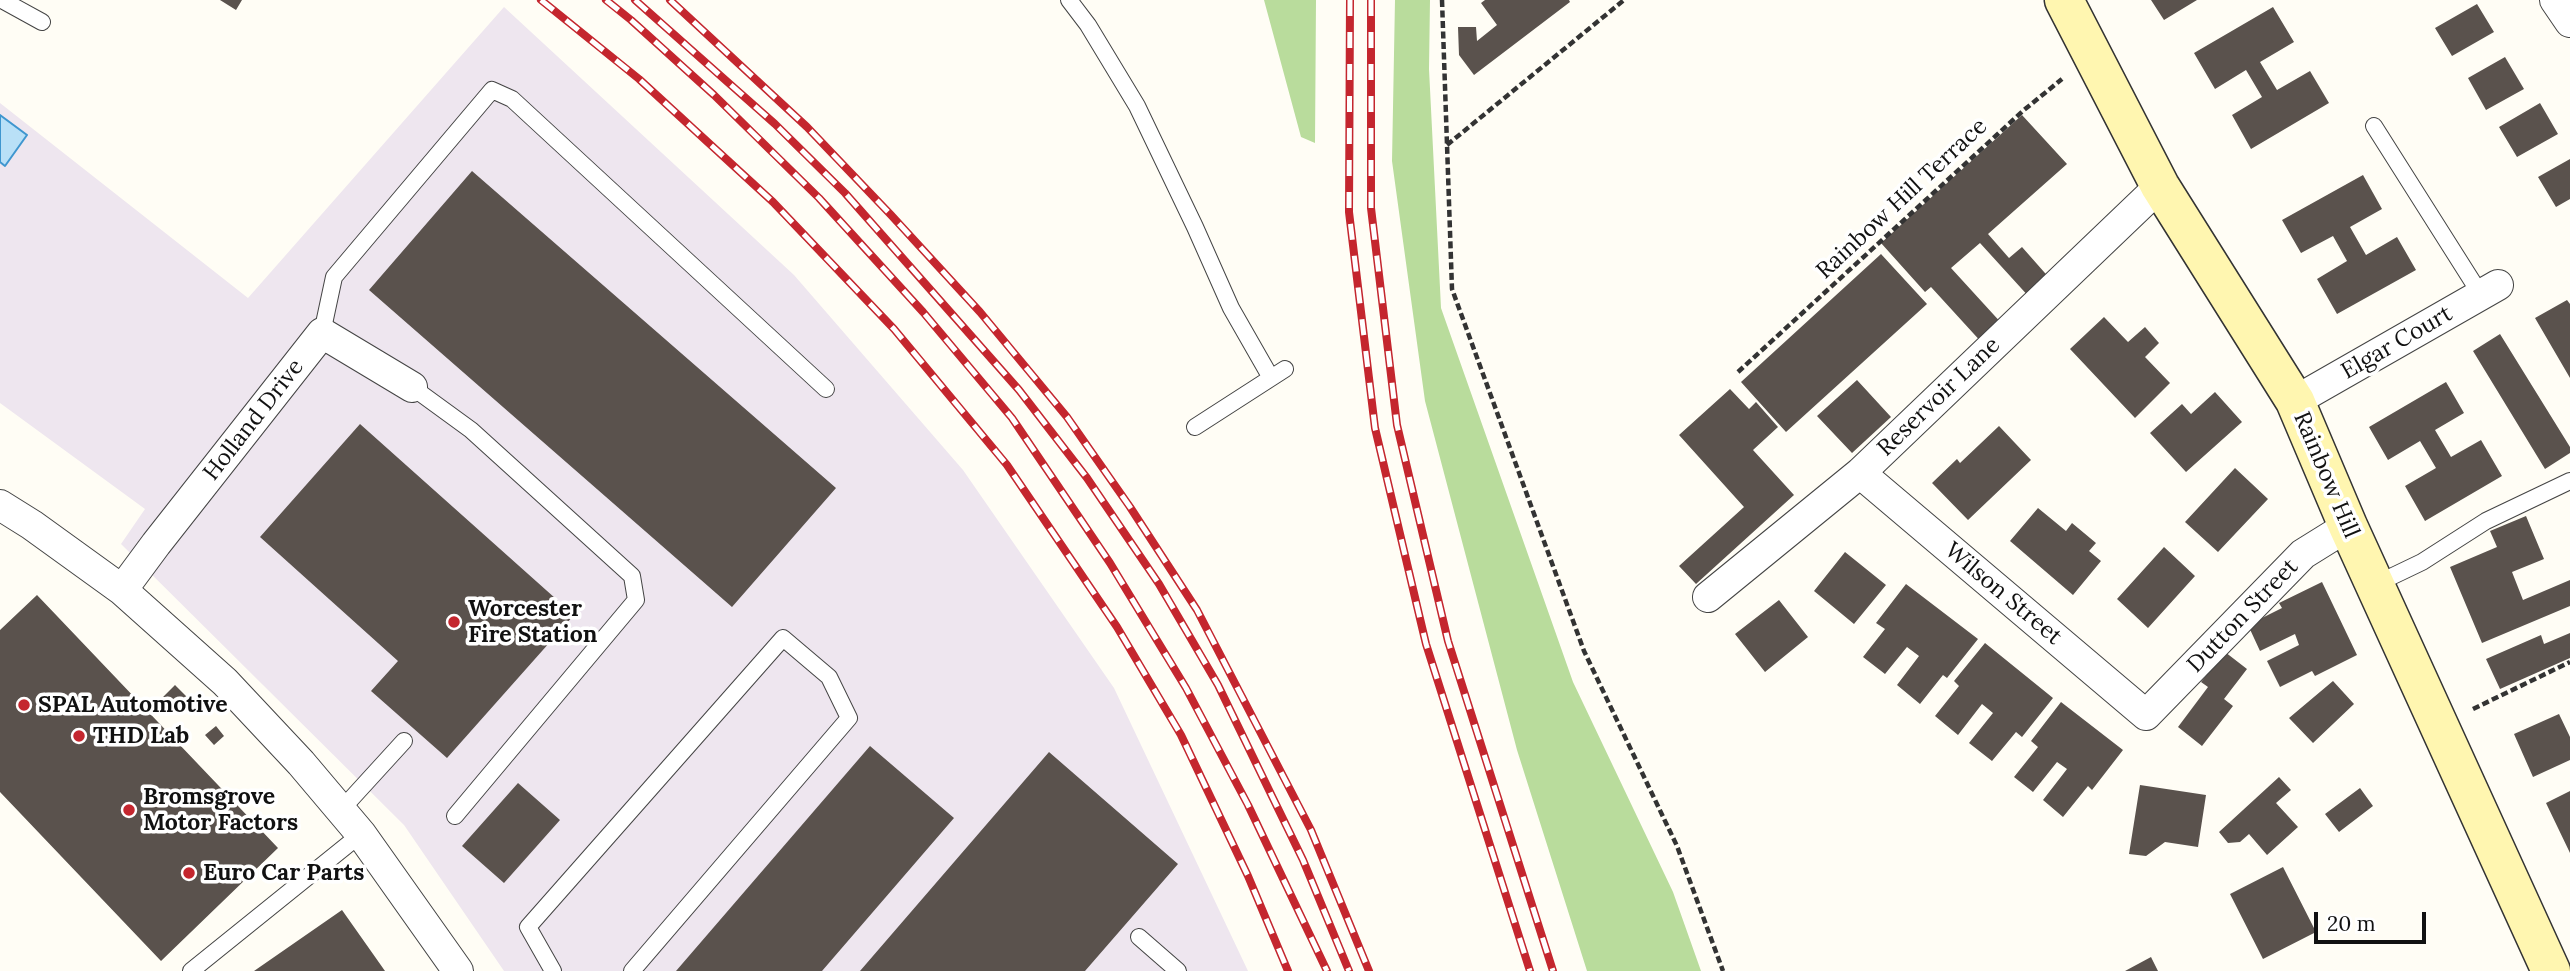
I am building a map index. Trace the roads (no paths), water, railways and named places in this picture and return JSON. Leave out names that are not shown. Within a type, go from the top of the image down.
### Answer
[{"type":"main road","name":"Rainbow Hill","points":[[2064,0],[2160,186],[2295,401],[2374,585],[2551,971]]},
{"type":"street","points":[[2555,0],[2570,22]]},
{"type":"street","name":"Reservoir Lane","points":[[1708,597],[1860,473],[2160,186]]},
{"type":"street","name":"Elgar Court","points":[[2295,401],[2489,290]]},
{"type":"street","points":[[323,333],[412,387]]},
{"type":"street","name":"Holland Drive","points":[[122,590],[323,333]]},
{"type":"street","name":"Wilson Street","points":[[1860,473],[2146,715]]},
{"type":"street","points":[[0,505],[33,525],[122,590],[225,682],[341,810],[458,971]]},
{"type":"street","name":"Dutton Street","points":[[2146,715],[2303,554],[2348,526]]},
{"type":"lane","points":[[2,0],[42,22]]},
{"type":"lane","points":[[1069,0],[1088,25],[1137,106],[1231,308],[1278,374],[1195,427]]},
{"type":"lane","points":[[323,333],[334,277],[492,90],[512,99],[826,389]]},
{"type":"lane","points":[[2374,126],[2489,290]]},
{"type":"lane","points":[[412,387],[471,430],[632,576],[636,600],[454,816]]},
{"type":"lane","points":[[2374,585],[2422,562],[2486,521],[2570,481]]},
{"type":"lane","points":[[552,971],[528,927],[783,638],[829,677],[849,718],[632,971]]},
{"type":"lane","points":[[341,810],[404,741]]},
{"type":"lane","points":[[191,971],[360,834]]},
{"type":"lane","points":[[1139,937],[1178,971]]},
{"type":"water","points":[[0,115],[27,135],[5,166],[0,162]]},
{"type":"railway","points":[[541,0],[639,79],[773,202],[894,329],[1007,465],[1117,627],[1181,735],[1248,876],[1288,971]]},
{"type":"railway","points":[[606,0],[714,95],[819,198],[923,312],[1012,418],[1110,563],[1186,688],[1248,805],[1327,971]]},
{"type":"railway","points":[[635,0],[775,124],[845,193],[1019,390],[1087,478],[1159,584],[1218,685],[1303,860],[1349,971]]},
{"type":"railway","points":[[670,0],[807,127],[891,215],[980,312],[1067,417],[1197,610],[1311,830],[1369,971]]},
{"type":"railway","points":[[1350,0],[1349,212],[1375,428],[1426,644],[1530,971]]},
{"type":"railway","points":[[1371,0],[1371,208],[1397,425],[1448,641],[1553,971]]},
{"type":"place","name":"Worcester Fire Station","points":[[454,622]]},
{"type":"place","name":"SPAL Automotive","points":[[24,705]]},
{"type":"place","name":"THD Lab","points":[[79,736]]},
{"type":"place","name":"Bromsgrove Motor Factors","points":[[129,810]]},
{"type":"place","name":"Euro Car Parts","points":[[189,873]]}]
